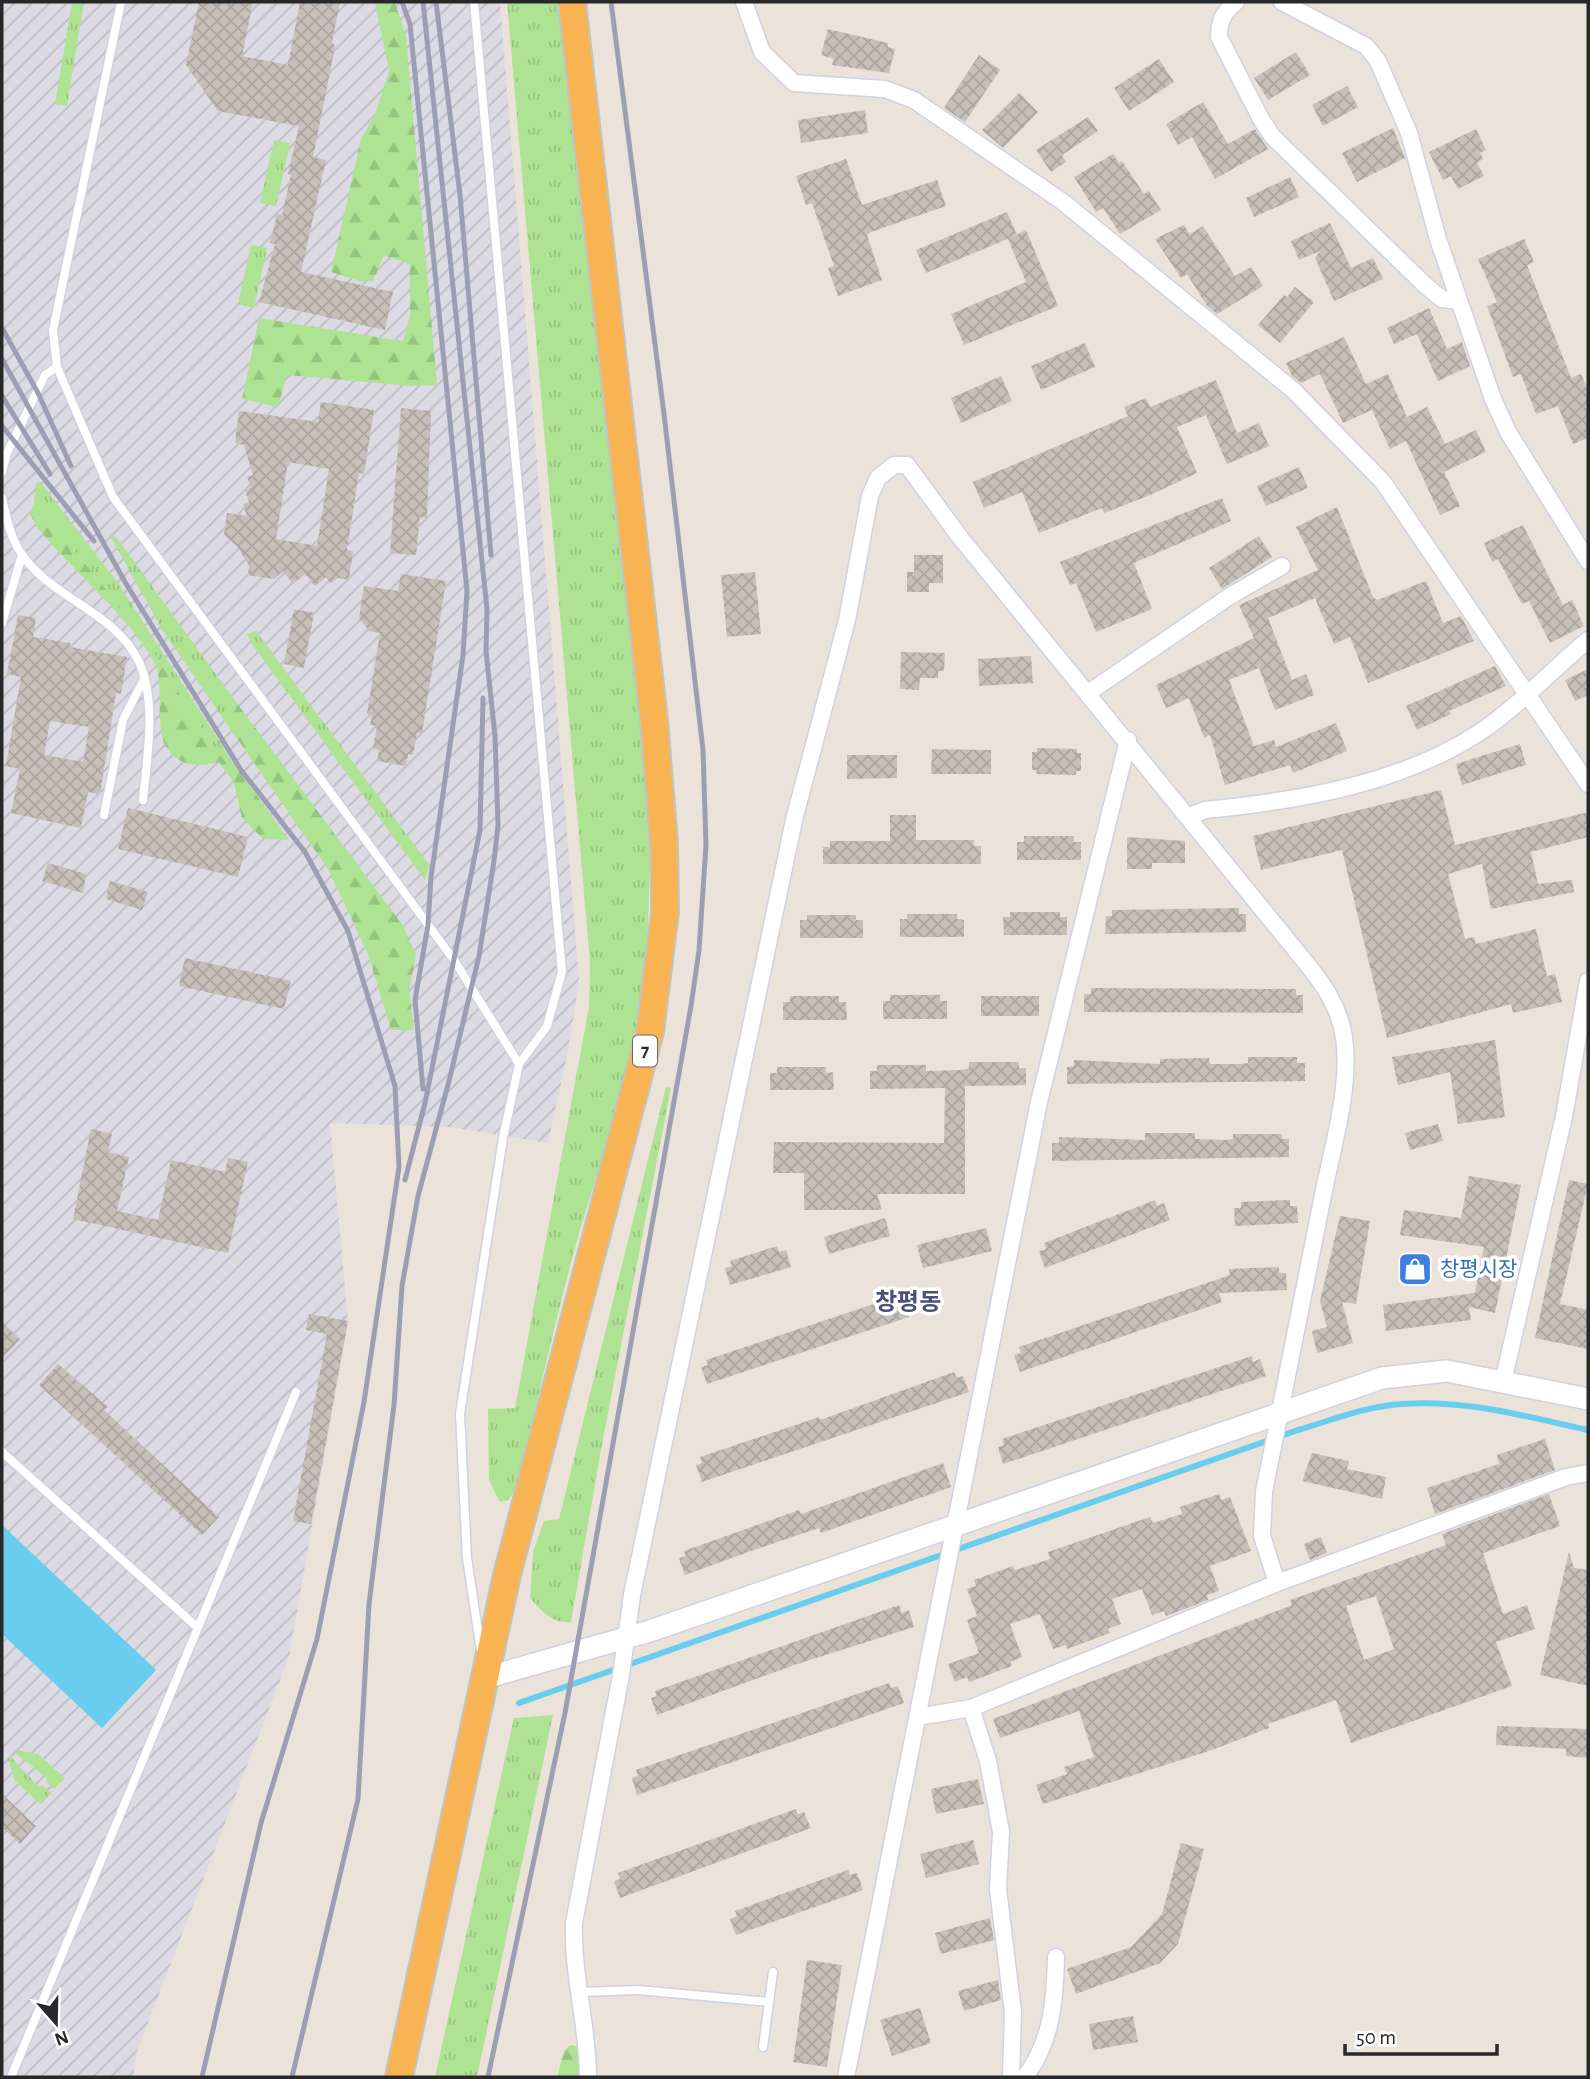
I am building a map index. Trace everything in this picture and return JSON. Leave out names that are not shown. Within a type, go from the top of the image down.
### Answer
[{"type":"highway","name":"7","points":[[399,2077],[507,1574],[650,1032],[665,912],[664,844],[654,720],[572,2]]},
{"type":"street","points":[[744,2],[762,52],[794,83],[885,89],[914,100],[1063,202],[1293,390],[1383,482],[1530,694],[1588,784]]},
{"type":"street","points":[[1237,2],[1225,11],[1219,24],[1219,37],[1273,137],[1426,285],[1442,299],[1459,301]]},
{"type":"street","points":[[1282,2],[1366,46],[1378,61],[1409,133],[1459,301],[1493,399],[1508,432],[1588,561]]},
{"type":"street","points":[[588,2077],[573,1949],[574,1923],[627,1639],[632,1595],[794,820],[847,620],[870,496],[878,478],[894,465],[907,465],[960,536],[1128,740],[1327,990],[1339,1016],[1344,1038],[1345,1070],[1335,1134],[1264,1492],[1262,1536],[1277,1583]]},
{"type":"street","points":[[1088,693],[1230,596],[1282,566]]},
{"type":"street","points":[[1190,817],[1205,810],[1303,796],[1409,767],[1483,730],[1530,694],[1588,640]]},
{"type":"street","points":[[846,2077],[952,1555],[1039,1102],[1128,740]]},
{"type":"street","points":[[1503,1382],[1564,1116],[1588,981]]},
{"type":"street","points":[[485,1678],[627,1639],[1382,1378],[1447,1371],[1588,1399]]},
{"type":"street","points":[[918,1717],[971,1708],[1277,1583],[1566,1477],[1588,1473]]},
{"type":"street","points":[[971,1708],[988,1761],[1001,1832],[998,1889],[1013,2011],[1012,2077]]},
{"type":"street","points":[[1025,2077],[1047,2040],[1055,1993],[1056,1957]]},
{"type":"lane","points":[[121,2],[53,330],[57,367],[113,498],[454,960],[519,1064]]},
{"type":"lane","points":[[474,2],[562,972],[547,1026],[519,1064],[503,1138],[460,1414],[467,1558],[485,1678]]},
{"type":"lane","points":[[2,472],[7,453],[46,374],[57,367]]},
{"type":"lane","points":[[2,498],[13,539],[22,555],[48,582],[123,638],[139,662],[150,727],[143,800]]},
{"type":"lane","points":[[2,623],[22,555]]},
{"type":"lane","points":[[104,815],[123,720],[144,679]]},
{"type":"lane","points":[[11,2077],[296,1392]]},
{"type":"lane","points":[[2,1452],[197,1627]]},
{"type":"lane","points":[[763,2047],[773,1972]]},
{"type":"lane","points":[[580,1992],[638,1990],[769,2002]]},
{"type":"shaded area","points":[[2,2],[500,2],[579,982],[568,1051],[548,1143],[449,1127],[330,1123],[348,1321],[289,1657],[137,2051],[133,2077],[2,2077]]},
{"type":"green space","points":[[72,2],[84,2],[67,106],[55,104]]},
{"type":"green space","points":[[375,2],[395,2],[406,37],[437,385],[412,386],[287,375],[278,407],[242,399],[259,318],[403,341],[410,315],[410,265],[384,255],[373,281],[359,281],[331,272],[361,139],[375,115],[389,71]]},
{"type":"green space","points":[[507,2],[558,2],[648,796],[649,883],[645,971],[631,1057],[566,1281],[518,1484],[509,1500],[500,1502],[489,1480],[488,1409],[515,1408],[589,1007],[590,963]]},
{"type":"green space","points":[[274,140],[290,143],[276,206],[260,203]]},
{"type":"green space","points":[[251,245],[267,248],[254,308],[238,304]]},
{"type":"green space","points":[[40,482],[118,583],[230,758],[219,756],[138,628],[34,502],[36,483]]},
{"type":"green space","points":[[34,502],[138,628],[219,756],[230,758],[289,840],[263,839],[242,818],[234,783],[219,762],[190,764],[178,759],[167,748],[161,731],[159,678],[150,654],[121,617],[36,526],[30,513]]},
{"type":"green space","points":[[109,534],[117,538],[236,702],[222,717],[163,631]]},
{"type":"green space","points":[[256,631],[430,866],[425,880],[251,643],[247,634]]},
{"type":"green space","points":[[236,702],[402,924],[416,954],[409,991],[414,1030],[391,1030],[368,954],[328,869],[222,717]]},
{"type":"green space","points":[[666,1087],[671,1088],[602,1444],[571,1622],[558,1621],[548,1616],[530,1598],[533,1552],[544,1521],[559,1519]]},
{"type":"green space","points":[[553,1715],[477,2077],[435,2077],[514,1718]]},
{"type":"green space","points":[[16,1750],[38,1754],[65,1778],[54,1789],[46,1781],[47,1778],[15,1753]]},
{"type":"green space","points":[[11,1757],[39,1787],[42,1785],[51,1793],[41,1804],[15,1781],[8,1759]]},
{"type":"green space","points":[[570,2045],[581,2047],[579,2077],[557,2077],[564,2051]]},
{"type":"water","points":[[2,1525],[156,1670],[102,1728],[2,1634]]},
{"type":"building","points":[[199,2],[253,2],[242,56],[288,65],[300,2],[340,2],[332,42],[335,47],[313,157],[326,160],[301,272],[393,292],[385,330],[259,302],[275,244],[270,243],[277,214],[282,215],[299,126],[218,111],[186,65]]},
{"type":"building","points":[[828,29],[888,43],[888,47],[895,49],[889,73],[832,65],[834,59],[821,55]]},
{"type":"building","points":[[1296,52],[1310,75],[1268,100],[1254,78]]},
{"type":"building","points":[[979,55],[1000,70],[965,122],[944,108]]},
{"type":"building","points":[[1159,59],[1174,82],[1129,111],[1114,88]]},
{"type":"building","points":[[1347,86],[1358,107],[1323,126],[1312,105]]},
{"type":"building","points":[[1019,93],[1038,112],[1003,148],[982,130]]},
{"type":"building","points":[[1203,102],[1228,144],[1255,129],[1268,149],[1215,179],[1192,137],[1178,145],[1166,124]]},
{"type":"building","points":[[865,110],[868,133],[801,143],[798,120]]},
{"type":"building","points":[[1088,117],[1098,131],[1062,155],[1066,162],[1051,172],[1036,150]]},
{"type":"building","points":[[1393,128],[1405,158],[1357,182],[1342,153]]},
{"type":"building","points":[[1476,129],[1486,150],[1480,153],[1483,159],[1477,163],[1484,176],[1458,189],[1451,176],[1443,180],[1429,152]]},
{"type":"building","points":[[1113,154],[1119,163],[1122,161],[1144,194],[1149,191],[1161,210],[1120,234],[1103,208],[1096,212],[1074,177]]},
{"type":"building","points":[[846,159],[862,205],[937,180],[946,206],[867,235],[882,280],[838,296],[828,268],[834,266],[812,203],[806,205],[796,176]]},
{"type":"building","points":[[1290,177],[1299,197],[1254,217],[1246,198]]},
{"type":"building","points":[[1007,212],[1017,235],[926,273],[916,250]]},
{"type":"building","points":[[1330,223],[1351,268],[1373,258],[1383,279],[1334,301],[1315,258],[1320,251],[1299,260],[1291,241]]},
{"type":"building","points":[[1184,225],[1190,234],[1203,226],[1235,276],[1251,267],[1263,286],[1217,314],[1207,306],[1187,274],[1181,278],[1155,239]]},
{"type":"building","points":[[1026,230],[1058,306],[964,345],[951,314],[1026,282],[1008,239]]},
{"type":"building","points":[[1524,239],[1534,262],[1527,265],[1571,378],[1581,374],[1588,391],[1588,438],[1573,444],[1558,406],[1536,414],[1521,374],[1513,377],[1487,306],[1497,302],[1478,259]]},
{"type":"building","points":[[1295,287],[1314,302],[1280,343],[1258,325],[1284,295],[1287,297]]},
{"type":"building","points":[[1429,308],[1447,349],[1462,342],[1470,366],[1438,381],[1417,334],[1394,344],[1387,328]]},
{"type":"building","points":[[1344,337],[1366,384],[1388,374],[1407,417],[1427,407],[1445,444],[1476,430],[1486,452],[1444,472],[1460,506],[1440,515],[1406,441],[1390,449],[1372,410],[1343,423],[1320,374],[1301,383],[1292,376],[1286,363]]},
{"type":"building","points":[[1085,343],[1095,367],[1041,390],[1031,366]]},
{"type":"building","points":[[1001,376],[1012,401],[961,423],[951,398]]},
{"type":"building","points":[[1216,380],[1237,433],[1259,423],[1269,446],[1227,464],[1206,415],[1177,427],[1197,473],[1148,496],[1104,513],[1102,508],[1039,533],[1022,492],[984,508],[973,482],[1128,416],[1124,407],[1146,398],[1150,407]]},
{"type":"building","points":[[321,402],[374,410],[364,474],[359,473],[347,550],[353,551],[349,580],[338,578],[331,583],[326,577],[315,586],[305,574],[293,584],[283,571],[274,579],[248,575],[249,566],[237,546],[224,535],[227,513],[247,516],[243,504],[249,502],[245,490],[251,488],[247,477],[253,475],[244,445],[235,443],[239,411],[318,422]],"holes":[[[288,462],[329,469],[317,546],[276,539]]]},
{"type":"building","points":[[401,408],[431,411],[427,518],[420,517],[416,555],[390,553]]},
{"type":"building","points":[[1299,467],[1308,488],[1266,506],[1257,486]]},
{"type":"building","points":[[1222,498],[1231,521],[1134,563],[1152,609],[1096,632],[1076,583],[1070,585],[1060,562]]},
{"type":"building","points":[[1337,507],[1373,597],[1377,600],[1426,581],[1443,623],[1461,616],[1474,641],[1368,683],[1350,637],[1334,644],[1315,598],[1268,618],[1292,680],[1306,674],[1314,695],[1275,710],[1259,668],[1229,680],[1254,746],[1274,740],[1276,747],[1336,723],[1347,751],[1293,773],[1290,765],[1225,785],[1210,735],[1204,738],[1189,698],[1166,708],[1156,685],[1254,638],[1239,605],[1318,570],[1296,527]]},
{"type":"building","points":[[1523,525],[1563,605],[1572,600],[1584,626],[1550,643],[1529,601],[1522,604],[1498,559],[1492,562],[1484,543]]},
{"type":"building","points":[[1259,536],[1272,557],[1222,589],[1209,568]]},
{"type":"building","points":[[914,555],[943,555],[943,583],[929,583],[929,592],[907,592],[907,572],[914,572]]},
{"type":"building","points":[[755,572],[761,634],[727,637],[721,575]]},
{"type":"building","points":[[401,574],[446,581],[422,733],[417,733],[413,755],[408,754],[406,766],[377,761],[379,750],[373,749],[377,726],[370,725],[372,715],[367,714],[380,633],[369,631],[359,618],[364,586],[398,591]]},
{"type":"building","points":[[294,609],[314,613],[304,668],[284,664]]},
{"type":"building","points":[[18,615],[36,618],[33,637],[127,657],[121,694],[116,693],[100,794],[88,792],[81,828],[11,813],[20,769],[6,766],[21,677],[7,674]],"holes":[[[50,721],[89,727],[83,762],[44,755]]]},
{"type":"building","points":[[901,652],[945,653],[944,671],[938,671],[938,678],[920,678],[919,690],[900,689]]},
{"type":"building","points":[[1031,656],[1033,683],[979,686],[978,659]]},
{"type":"building","points":[[1495,666],[1506,686],[1449,711],[1451,714],[1417,730],[1406,706]]},
{"type":"building","points":[[1588,669],[1588,695],[1575,701],[1565,680]]},
{"type":"building","points":[[1520,744],[1526,765],[1462,785],[1456,764]]},
{"type":"building","points":[[1037,748],[1077,749],[1077,753],[1081,753],[1081,771],[1076,771],[1076,775],[1036,774],[1037,770],[1032,770],[1032,752],[1037,752]]},
{"type":"building","points":[[932,749],[991,750],[991,774],[931,774]]},
{"type":"building","points":[[847,755],[897,755],[897,778],[847,779]]},
{"type":"building","points":[[1441,790],[1455,845],[1588,812],[1588,837],[1531,852],[1538,884],[1572,880],[1574,892],[1491,909],[1482,864],[1448,874],[1465,939],[1474,937],[1476,944],[1536,929],[1547,976],[1555,974],[1562,1002],[1513,1013],[1511,1004],[1387,1038],[1342,850],[1261,870],[1253,836]]},
{"type":"building","points":[[128,808],[248,837],[238,877],[118,849]]},
{"type":"building","points":[[890,815],[916,815],[916,840],[974,840],[974,846],[981,846],[981,864],[823,864],[823,847],[830,847],[830,841],[890,841]]},
{"type":"building","points":[[1024,836],[1074,836],[1074,842],[1081,842],[1081,860],[1017,860],[1017,842],[1024,842]]},
{"type":"building","points":[[1127,837],[1185,841],[1185,863],[1152,863],[1152,869],[1127,869]]},
{"type":"building","points":[[48,863],[86,874],[83,893],[42,881]]},
{"type":"building","points":[[110,881],[148,892],[142,910],[106,899]]},
{"type":"building","points":[[1239,908],[1239,914],[1246,914],[1246,932],[1105,934],[1106,916],[1112,916],[1112,910]]},
{"type":"building","points":[[1010,912],[1060,912],[1060,917],[1067,917],[1067,935],[1004,935],[1003,917],[1010,917]]},
{"type":"building","points":[[907,914],[957,914],[957,919],[964,920],[964,937],[900,937],[900,919],[907,919]]},
{"type":"building","points":[[807,915],[856,915],[856,920],[863,920],[863,938],[800,938],[800,920],[807,920]]},
{"type":"building","points":[[185,958],[291,981],[284,1009],[179,986]]},
{"type":"building","points":[[1091,988],[1296,989],[1296,995],[1303,995],[1303,1013],[1084,1012],[1084,994],[1091,994]]},
{"type":"building","points":[[890,995],[940,995],[940,1001],[947,1001],[947,1019],[883,1019],[883,1001],[890,1001]]},
{"type":"building","points":[[790,996],[839,996],[839,1002],[846,1002],[847,1020],[783,1020],[783,1002],[790,1002]]},
{"type":"building","points":[[981,996],[1039,996],[1039,1016],[981,1016]]},
{"type":"building","points":[[1495,1040],[1505,1117],[1458,1124],[1450,1072],[1398,1085],[1392,1057]]},
{"type":"building","points":[[1248,1057],[1297,1057],[1297,1063],[1305,1063],[1305,1081],[1067,1084],[1067,1067],[1074,1066],[1074,1060],[1160,1064],[1160,1059],[1209,1058],[1210,1064],[1241,1064],[1248,1063]]},
{"type":"building","points":[[969,1062],[1019,1062],[1019,1068],[1026,1068],[1026,1085],[965,1086],[965,1194],[877,1194],[882,1210],[804,1210],[804,1173],[773,1173],[774,1142],[944,1143],[945,1088],[870,1089],[870,1071],[877,1071],[877,1065],[926,1065],[926,1071],[962,1070],[969,1068]]},
{"type":"building","points":[[777,1067],[826,1067],[826,1073],[833,1072],[834,1090],[770,1090],[770,1073],[777,1073]]},
{"type":"building","points":[[1438,1124],[1443,1141],[1410,1150],[1405,1133]]},
{"type":"building","points":[[91,1129],[112,1134],[108,1152],[129,1157],[117,1211],[158,1220],[171,1160],[225,1172],[228,1158],[248,1162],[228,1253],[73,1219]]},
{"type":"building","points":[[1145,1133],[1195,1133],[1195,1139],[1226,1140],[1233,1139],[1233,1134],[1282,1134],[1282,1139],[1289,1139],[1289,1157],[1052,1161],[1052,1143],[1059,1143],[1059,1137],[1145,1140]]},
{"type":"building","points":[[1469,1176],[1521,1185],[1495,1313],[1469,1307],[1471,1320],[1386,1331],[1383,1305],[1475,1293],[1484,1247],[1400,1235],[1404,1210],[1461,1218]]},
{"type":"building","points":[[1569,1180],[1588,1184],[1560,1304],[1588,1310],[1588,1349],[1535,1338]]},
{"type":"building","points":[[1155,1200],[1157,1206],[1164,1203],[1170,1220],[1045,1268],[1039,1251],[1046,1249],[1044,1243]]},
{"type":"building","points":[[1290,1200],[1290,1206],[1297,1206],[1298,1223],[1235,1226],[1234,1208],[1241,1208],[1241,1202]]},
{"type":"building","points":[[1340,1216],[1370,1221],[1356,1304],[1342,1302],[1353,1343],[1317,1353],[1312,1331],[1327,1327],[1320,1301]]},
{"type":"building","points":[[885,1218],[890,1236],[829,1254],[824,1237]]},
{"type":"building","points":[[986,1228],[992,1251],[923,1268],[917,1245]]},
{"type":"building","points":[[777,1246],[779,1252],[786,1250],[791,1267],[730,1285],[725,1268],[732,1266],[730,1261]]},
{"type":"building","points":[[1279,1267],[1279,1273],[1286,1273],[1287,1290],[1219,1293],[1222,1302],[1020,1372],[1014,1355],[1021,1353],[1019,1347],[1230,1275],[1229,1269]]},
{"type":"building","points":[[895,1297],[897,1302],[904,1300],[909,1317],[707,1384],[701,1367],[708,1365],[706,1360]]},
{"type":"building","points":[[309,1314],[348,1321],[311,1524],[293,1521],[327,1334],[306,1330]]},
{"type":"building","points":[[2,1322],[20,1339],[2,1358]]},
{"type":"building","points":[[1252,1356],[1253,1362],[1260,1359],[1266,1376],[1003,1464],[998,1447],[1004,1445],[1002,1439]]},
{"type":"building","points":[[58,1364],[108,1407],[104,1410],[219,1517],[202,1535],[39,1385]]},
{"type":"building","points":[[954,1372],[957,1378],[963,1376],[969,1392],[702,1482],[696,1465],[702,1463],[700,1457],[819,1417],[820,1420]]},
{"type":"building","points":[[1545,1439],[1555,1470],[1435,1514],[1427,1488],[1499,1464],[1497,1455]]},
{"type":"building","points":[[1312,1453],[1349,1461],[1347,1469],[1386,1477],[1382,1499],[1302,1481]]},
{"type":"building","points":[[943,1463],[951,1487],[821,1533],[819,1528],[685,1575],[679,1558],[686,1556],[684,1551],[799,1510],[801,1514]]},
{"type":"building","points":[[1219,1494],[1221,1500],[1230,1497],[1251,1551],[1210,1566],[1219,1591],[1207,1595],[1208,1600],[1166,1616],[1164,1611],[1152,1615],[1142,1589],[1112,1599],[1121,1624],[1108,1629],[1110,1633],[1067,1649],[1066,1645],[1053,1649],[1040,1614],[1010,1624],[1022,1657],[1010,1662],[1012,1666],[969,1682],[967,1677],[955,1682],[948,1664],[979,1653],[967,1620],[977,1616],[967,1589],[976,1586],[974,1580],[1013,1566],[1015,1570],[1050,1559],[1048,1552],[1150,1517],[1153,1523],[1182,1514],[1180,1507]]},
{"type":"building","points":[[1549,1494],[1560,1526],[1483,1553],[1503,1614],[1527,1605],[1535,1629],[1496,1642],[1512,1686],[1351,1743],[1336,1700],[1268,1724],[1269,1728],[1212,1750],[1043,1804],[1036,1785],[1067,1774],[1064,1767],[1094,1757],[1079,1711],[1000,1738],[993,1719],[1292,1605],[1290,1600],[1446,1545],[1442,1534]],"holes":[[[1376,1596],[1394,1649],[1364,1660],[1346,1606]]]},
{"type":"building","points":[[1321,1537],[1327,1553],[1310,1560],[1304,1544]]},
{"type":"building","points":[[1569,1552],[1574,1568],[1588,1570],[1588,1686],[1540,1675]]},
{"type":"building","points":[[899,1605],[902,1613],[909,1610],[914,1627],[797,1664],[657,1715],[651,1698],[657,1696],[655,1691]]},
{"type":"building","points":[[889,1683],[891,1688],[898,1686],[904,1703],[637,1795],[632,1778],[638,1776],[636,1770]]},
{"type":"building","points":[[1497,1726],[1588,1729],[1588,1758],[1566,1756],[1566,1749],[1496,1745]]},
{"type":"building","points":[[978,1779],[984,1804],[936,1814],[931,1789]]},
{"type":"building","points":[[2,1794],[36,1826],[20,1844],[2,1827]]},
{"type":"building","points":[[796,1809],[798,1814],[804,1812],[811,1828],[620,1898],[614,1881],[620,1879],[618,1873]]},
{"type":"building","points":[[973,1840],[979,1864],[926,1878],[920,1854]]},
{"type":"building","points":[[1181,1843],[1204,1849],[1178,1944],[1160,1963],[1076,1994],[1067,1969],[1131,1947],[1162,1914]]},
{"type":"building","points":[[848,1870],[850,1875],[857,1873],[863,1890],[736,1935],[730,1919],[737,1916],[735,1911]]},
{"type":"building","points":[[990,1918],[994,1940],[941,1954],[935,1933]]},
{"type":"building","points":[[807,1960],[842,1965],[827,2067],[793,2062]]},
{"type":"building","points":[[998,1980],[1001,2000],[964,2011],[958,1991]]},
{"type":"building","points":[[920,2008],[931,2043],[892,2056],[880,2020]]},
{"type":"building","points":[[1133,2016],[1138,2042],[1093,2050],[1089,2024]]},
{"type":"waterway","points":[[519,1703],[1298,1430],[1363,1410],[1402,1404],[1449,1404],[1496,1410],[1588,1430]]},
{"type":"railway","points":[[402,2],[410,24],[467,591],[463,655],[431,877],[428,925],[415,1000],[423,1089]]},
{"type":"railway","points":[[292,2077],[358,1799],[369,1604],[394,1405],[402,1286],[418,1196],[479,956],[498,825],[495,736],[486,651],[487,609],[423,2]]},
{"type":"railway","points":[[436,2],[460,195],[491,555]]},
{"type":"railway","points":[[488,2077],[565,1713],[691,1006],[699,950],[706,845],[703,750],[664,414],[611,2]]},
{"type":"railway","points":[[2,328],[38,393],[71,466]]},
{"type":"railway","points":[[2,359],[125,582],[241,770],[305,852],[348,931],[395,1086],[399,1167],[364,1402],[317,1639],[261,1823],[202,2077]]},
{"type":"railway","points":[[2,396],[50,474]]},
{"type":"railway","points":[[2,426],[94,541]]},
{"type":"railway","points":[[405,1180],[425,1103],[480,830],[483,698]]},
{"type":"place","name":"창평시장","points":[[1415,1269]]},
{"type":"district","name":"창평동","points":[[908,1303]]}]
